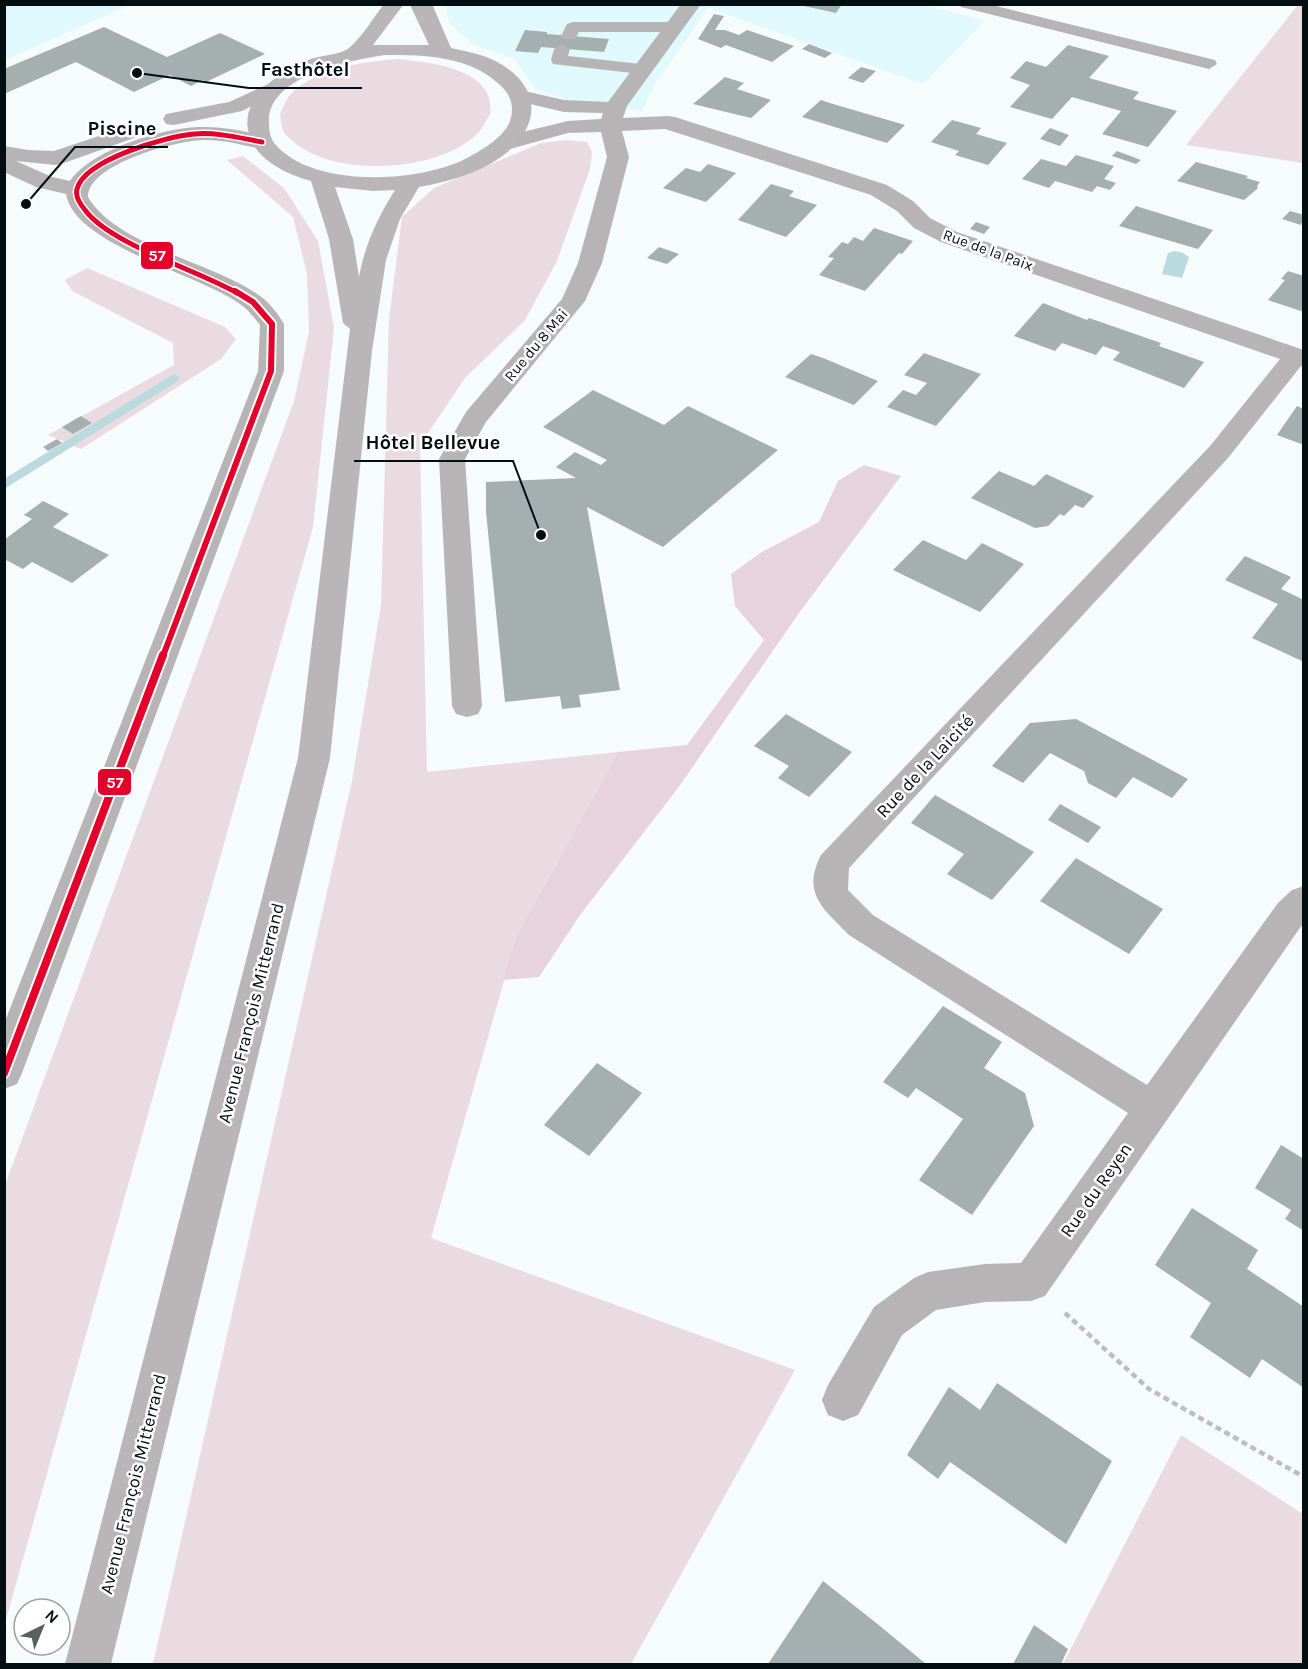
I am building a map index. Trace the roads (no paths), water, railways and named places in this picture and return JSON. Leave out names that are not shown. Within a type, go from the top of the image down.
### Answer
[{"type":"main road","points":[[356,53],[395,4]]},
{"type":"main road","points":[[422,4],[421,7],[443,52]]},
{"type":"main road","points":[[395,49],[443,52],[478,62],[505,77],[520,96],[523,112],[518,128],[506,143],[482,160],[449,173],[411,182],[364,183],[321,177],[285,162],[275,156],[262,142],[256,123],[262,104],[277,86],[307,68],[356,53],[395,49]]},
{"type":"main road","name":"Avenue François Mitterrand","points":[[321,177],[341,239],[359,351]]},
{"type":"main road","name":"Avenue François Mitterrand","points":[[88,1665],[314,758],[359,351],[374,260],[388,219],[411,182]]},
{"type":"street","points":[[506,143],[613,115],[641,69],[693,4]]},
{"type":"street","points":[[4,152],[28,158],[57,158],[153,124],[235,107],[277,86]]},
{"type":"street","points":[[520,96],[613,115]]},
{"type":"street","name":"Rue de la Paix","points":[[613,115],[668,122],[879,190],[905,206],[922,223],[949,237],[1300,357]]},
{"type":"street","name":"Rue du 8 Mai","points":[[467,706],[452,459],[475,418],[573,301],[590,264],[618,157],[613,115]]},
{"type":"street","points":[[4,1073],[271,371],[272,324],[253,301],[222,283],[149,252],[93,220],[77,198],[84,163],[126,133]]},
{"type":"street","points":[[4,165],[44,182],[82,182],[143,146],[170,139],[215,134],[262,142]]},
{"type":"street","name":"Rue de la Laicité","points":[[1153,1109],[861,925],[831,895],[833,864],[1219,452],[1300,357]]},
{"type":"street","name":"Rue du Reyen","points":[[843,1400],[888,1321],[928,1292],[985,1283],[1031,1282],[1290,913],[1304,900]]},
{"type":"lane","points":[[967,4],[1209,64]]},
{"type":"lane","points":[[641,69],[559,60],[573,27],[673,27]]},
{"type":"waterway","points":[[4,485],[174,378]]},
{"type":"place","name":"Fasthôtel","points":[[137,73]]},
{"type":"place","name":"Piscine","points":[[26,204]]},
{"type":"place","name":"Hôtel Bellevue","points":[[541,535]]}]
